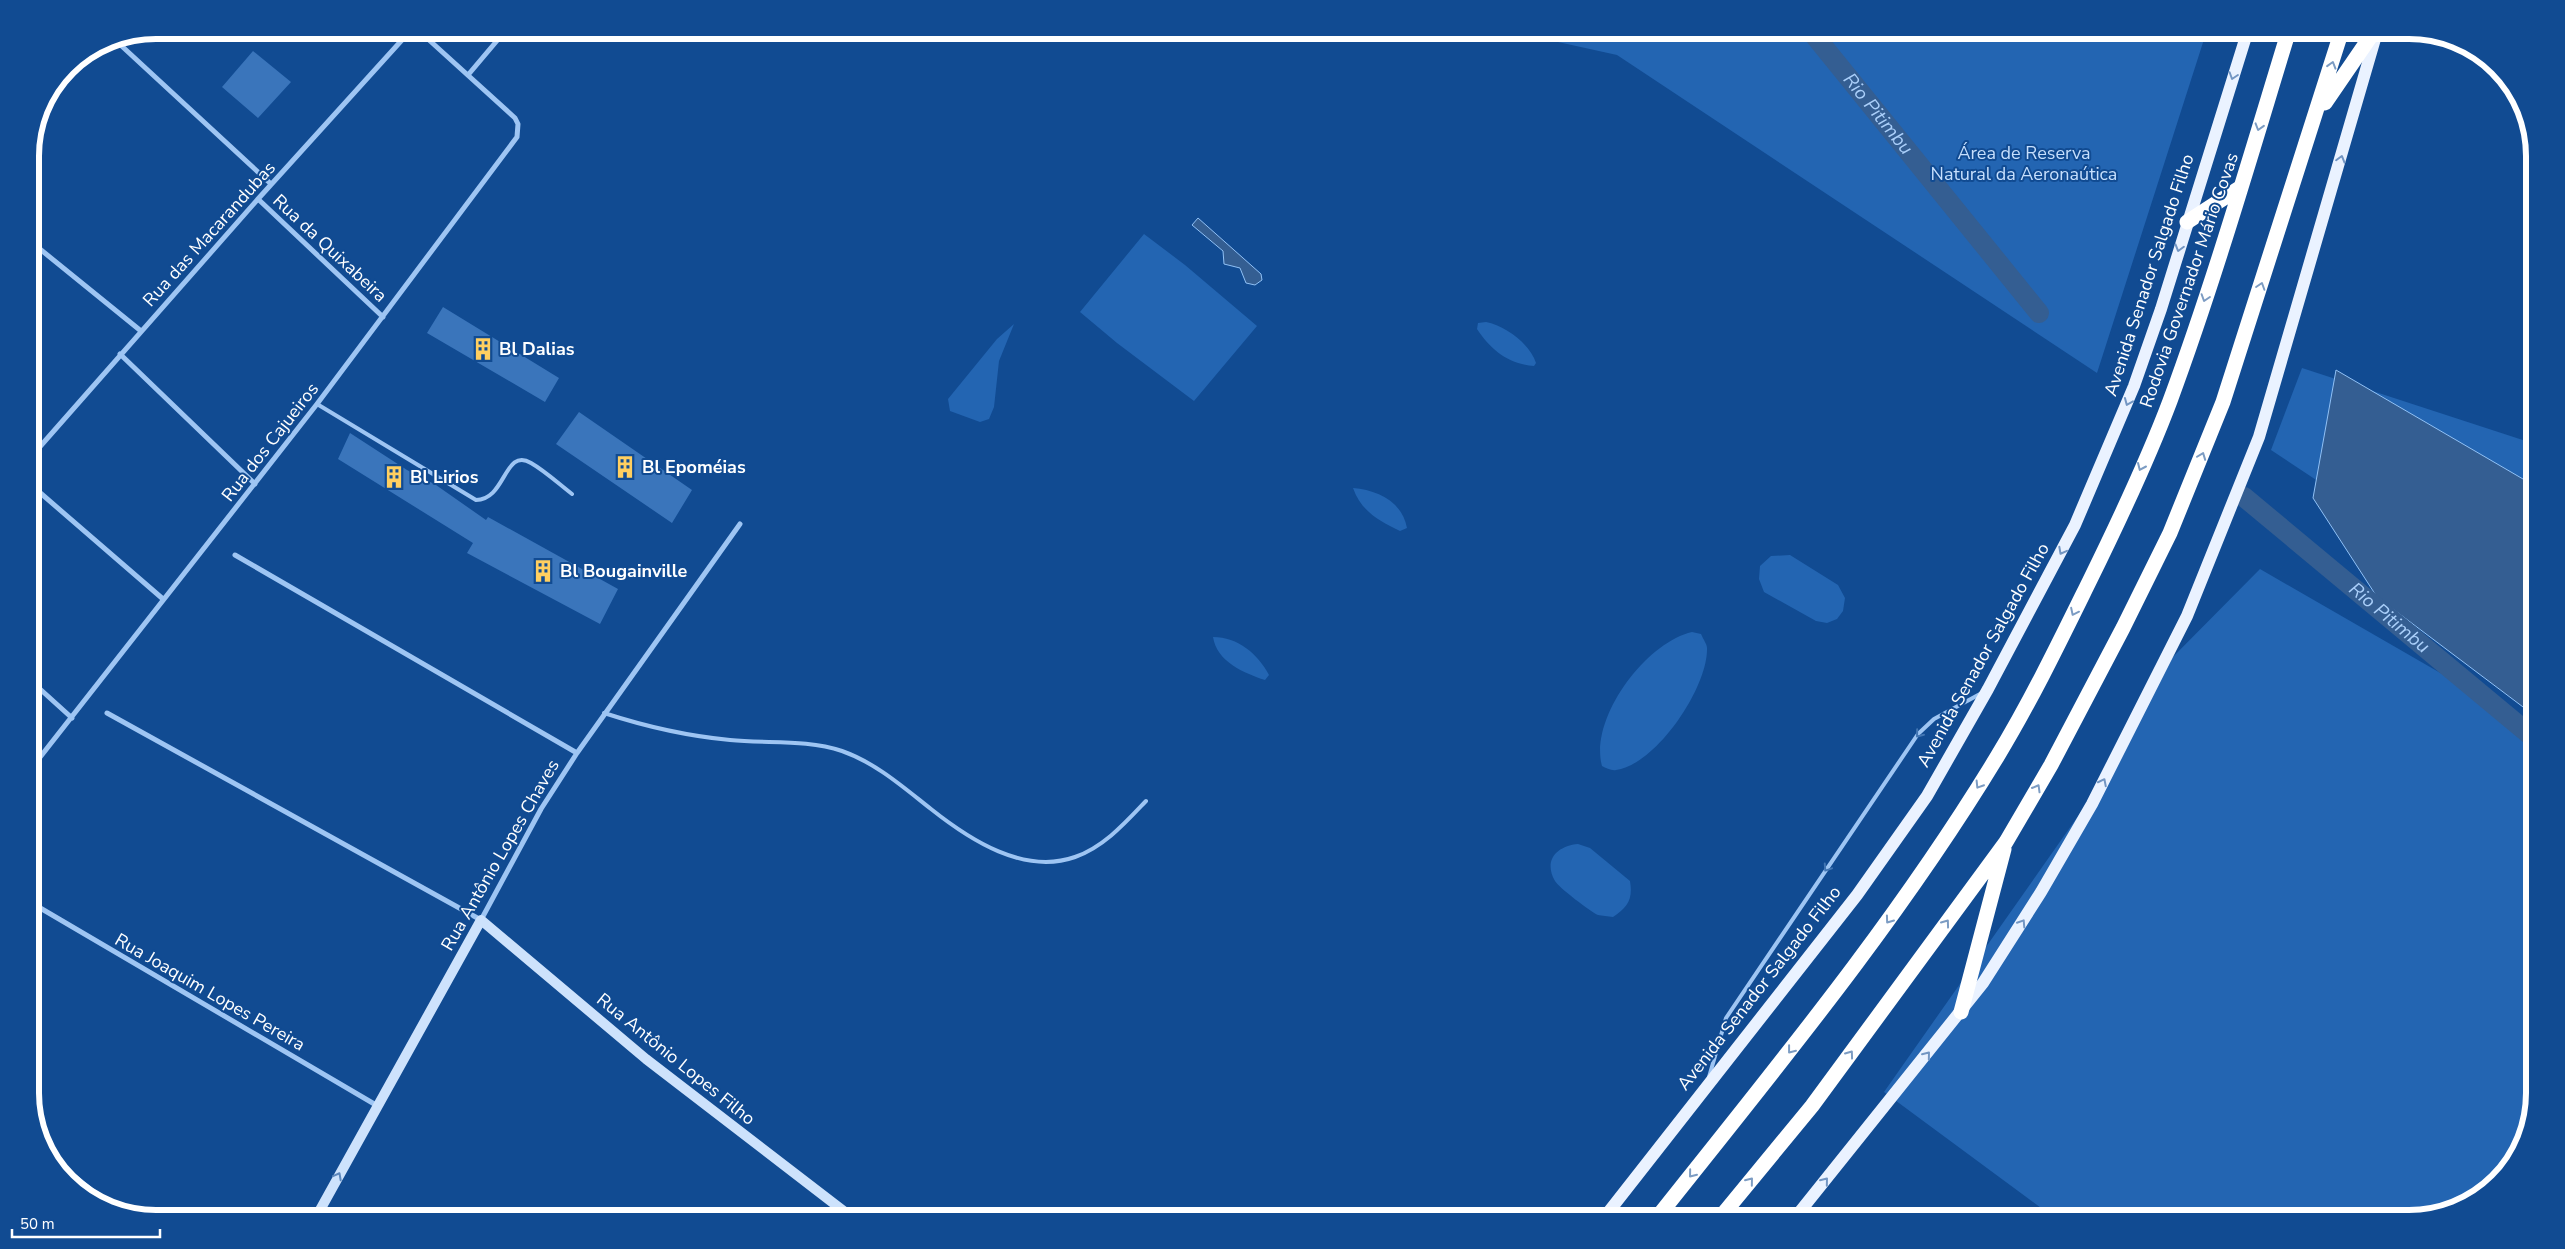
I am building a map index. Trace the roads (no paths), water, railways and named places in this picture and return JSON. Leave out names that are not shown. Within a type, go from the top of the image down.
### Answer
[{"type":"highway","name":"Rodovia Governador Mário Covas","points":[[1663,1210],[1845,981],[1952,828],[1998,756],[2048,666],[2111,537],[2169,404],[2241,187],[2286,39]]},
{"type":"highway","points":[[1726,1210],[1812,1106],[2006,842],[2072,726],[2170,533],[2223,402],[2317,115],[2339,39]]},
{"type":"highway","points":[[2317,115],[2370,39]]},
{"type":"highway","points":[[2187,222],[2241,187]]},
{"type":"highway","points":[[1961,1012],[2006,842]]},
{"type":"main road","name":"Avenida Senador Salgado Filho","points":[[1610,1210],[1706,1084],[1857,895],[1926,796],[1988,689],[2075,525],[2127,404],[2162,309],[2187,222],[2245,39]]},
{"type":"main road","points":[[1801,1210],[1961,1012],[2042,892],[2092,804],[2187,616],[2259,437],[2373,39]]},
{"type":"street","name":"Rua das Macarandubas","points":[[39,448],[271,184],[403,39]]},
{"type":"street","points":[[428,39],[468,75],[498,39]]},
{"type":"street","points":[[120,44],[271,184]]},
{"type":"street","name":"Rua dos Cajueiros","points":[[39,759],[317,404],[517,137],[518,124],[515,118],[468,75]]},
{"type":"street","name":"Rua da Quixabeira","points":[[258,199],[383,317]]},
{"type":"street","points":[[39,248],[141,331]]},
{"type":"street","points":[[120,354],[255,484]]},
{"type":"street","points":[[39,492],[163,600]]},
{"type":"street","name":"Rua Antônio Lopes Chaves","points":[[320,1210],[376,1105],[481,920],[541,809],[604,713],[740,524]]},
{"type":"street","points":[[235,554],[577,753]]},
{"type":"street","points":[[39,688],[72,718]]},
{"type":"street","points":[[107,713],[481,920]]},
{"type":"street","name":"Rua Joaquim Lopes Pereira","points":[[39,907],[376,1105]]},
{"type":"street","name":"Rua Antônio Lopes Filho","points":[[481,920],[646,1060],[842,1210]]},
{"type":"street","points":[[75,1177],[95,1193]]},
{"type":"lane","points":[[317,404],[476,500],[485,500],[493,495],[510,465],[520,460],[530,462],[572,494]]},
{"type":"lane","points":[[1706,1084],[1726,1018],[1918,734],[1934,719],[1988,689]]},
{"type":"lane","points":[[604,713],[699,737],[820,745],[843,752],[888,775],[948,823],[994,848],[1031,862],[1051,863],[1076,857],[1092,849],[1110,837],[1146,801]]},
{"type":"waterway","name":"Rio Pitimbu","points":[[1817,39],[2039,313]]},
{"type":"waterway","name":"Rio Pitimbu","points":[[2244,497],[2526,732]]},
{"type":"place","name":"Bl Dalias","points":[[483,349]]},
{"type":"place","name":"Bl Epoméias","points":[[625,467]]},
{"type":"place","name":"Bl Lirios","points":[[394,477]]},
{"type":"place","name":"Bl Bougainville","points":[[543,571]]},
{"type":"park label","name":"Área de Reserva Natural da Aeronaútica","points":[[2024,163]]}]
